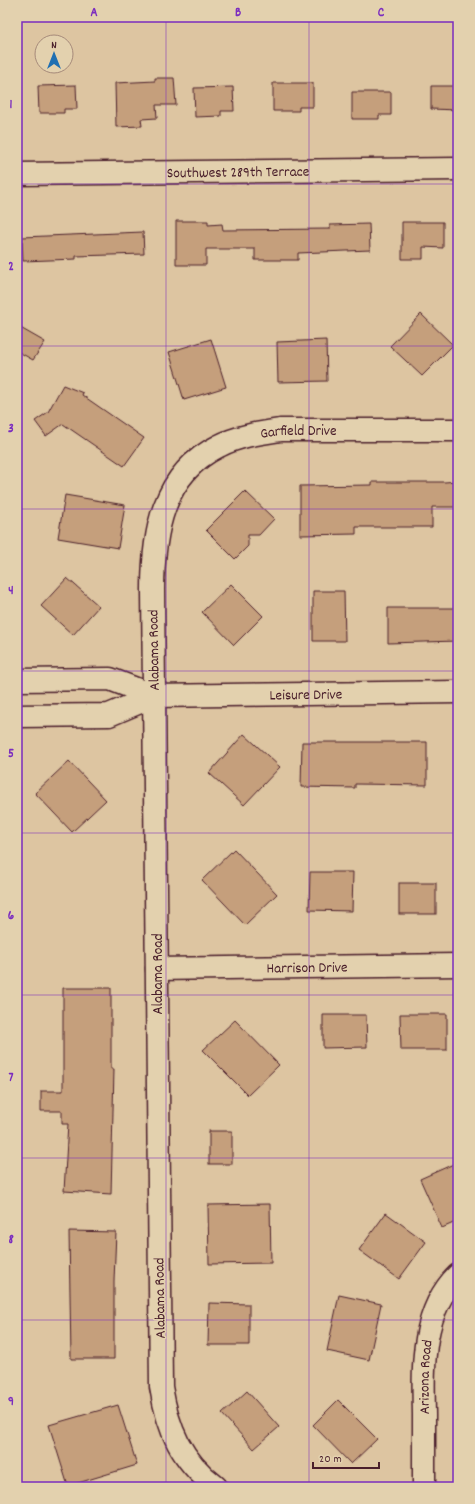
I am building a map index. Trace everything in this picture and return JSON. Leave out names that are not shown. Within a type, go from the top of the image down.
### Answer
[{"type":"street","name":"Southwest 289th Terrace","points":[[17,174],[458,169]]},
{"type":"street","name":"Garfield Drive","points":[[167,502],[182,475],[198,460],[218,446],[251,435],[280,430],[313,429],[458,430]]},
{"type":"street","name":"Alabama Road","points":[[167,502],[156,530],[152,560],[161,1387],[167,1419],[178,1445],[190,1463],[216,1487]]},
{"type":"street","name":"Leisure Drive","points":[[17,680],[110,679],[154,696],[458,692]]},
{"type":"street","name":"Leisure Drive","points":[[17,716],[109,715],[154,696]]},
{"type":"street","name":"Harrison Drive","points":[[156,969],[458,965]]},
{"type":"street","name":"Arizona Road","points":[[424,1487],[423,1382],[425,1347],[435,1310],[448,1288],[458,1275]]},
{"type":"building","points":[[155,78],[174,78],[176,105],[156,105],[157,118],[141,119],[142,126],[116,127],[115,83],[155,81]]},
{"type":"building","points":[[273,83],[313,83],[313,107],[299,107],[299,111],[273,111]]},
{"type":"building","points":[[76,85],[77,109],[64,109],[64,113],[39,113],[38,86]]},
{"type":"building","points":[[431,86],[458,86],[458,110],[431,109]]},
{"type":"building","points":[[233,87],[234,111],[221,111],[221,116],[195,117],[194,88]]},
{"type":"building","points":[[352,92],[391,92],[391,115],[379,115],[379,119],[352,119]]},
{"type":"building","points":[[176,221],[208,221],[208,225],[222,224],[223,230],[330,229],[330,225],[369,224],[370,250],[298,253],[298,260],[255,260],[255,249],[206,249],[206,265],[176,265]]},
{"type":"building","points":[[402,222],[443,222],[443,248],[423,247],[423,259],[402,259]]},
{"type":"building","points":[[143,232],[144,254],[76,256],[76,259],[23,261],[22,237]]},
{"type":"building","points":[[421,314],[453,345],[422,376],[390,346]]},
{"type":"building","points":[[17,326],[45,342],[33,360],[17,351]]},
{"type":"building","points":[[211,339],[226,387],[184,400],[169,352]]},
{"type":"building","points":[[326,340],[327,381],[278,382],[277,342]]},
{"type":"building","points":[[63,385],[83,393],[82,395],[144,438],[124,466],[63,424],[46,436],[35,421],[48,412]]},
{"type":"building","points":[[458,481],[458,507],[432,507],[432,527],[356,527],[356,534],[300,535],[300,486],[372,485],[372,482]]},
{"type":"building","points":[[245,491],[274,519],[259,535],[248,535],[248,546],[235,559],[206,530]]},
{"type":"building","points":[[65,495],[125,505],[118,548],[58,538]]},
{"type":"building","points":[[67,578],[99,606],[73,635],[41,606]]},
{"type":"building","points":[[231,584],[263,616],[234,645],[202,612]]},
{"type":"building","points":[[313,591],[344,591],[345,641],[313,641]]},
{"type":"building","points":[[388,608],[458,608],[458,641],[388,643]]},
{"type":"building","points":[[244,734],[280,767],[244,805],[209,773]]},
{"type":"building","points":[[302,742],[427,742],[427,785],[355,784],[355,788],[301,787]]},
{"type":"building","points":[[69,761],[106,800],[72,832],[35,793]]},
{"type":"building","points":[[234,849],[277,894],[245,925],[202,880]]},
{"type":"building","points":[[310,872],[353,872],[352,911],[309,910]]},
{"type":"building","points":[[399,883],[436,883],[436,914],[399,914]]},
{"type":"building","points":[[63,988],[111,988],[111,1069],[114,1069],[111,1194],[64,1191],[68,1124],[62,1124],[62,1111],[41,1111],[41,1091],[63,1091]]},
{"type":"building","points":[[400,1014],[447,1014],[447,1050],[401,1050]]},
{"type":"building","points":[[323,1015],[366,1015],[367,1047],[323,1048]]},
{"type":"building","points":[[235,1020],[279,1065],[248,1095],[203,1050]]},
{"type":"building","points":[[209,1131],[232,1131],[232,1164],[209,1164]]},
{"type":"building","points":[[458,1162],[458,1221],[442,1228],[420,1179]]},
{"type":"building","points":[[270,1204],[271,1263],[209,1264],[208,1205]]},
{"type":"building","points":[[386,1213],[426,1242],[399,1279],[359,1250]]},
{"type":"building","points":[[69,1231],[116,1232],[114,1281],[114,1359],[71,1359]]},
{"type":"building","points":[[339,1295],[381,1304],[369,1360],[327,1351]]},
{"type":"building","points":[[209,1303],[249,1304],[249,1345],[208,1345]]},
{"type":"building","points":[[247,1391],[279,1427],[254,1449],[222,1414]]},
{"type":"building","points":[[338,1400],[377,1439],[351,1464],[313,1425]]},
{"type":"building","points":[[118,1405],[137,1465],[68,1486],[49,1425]]}]
